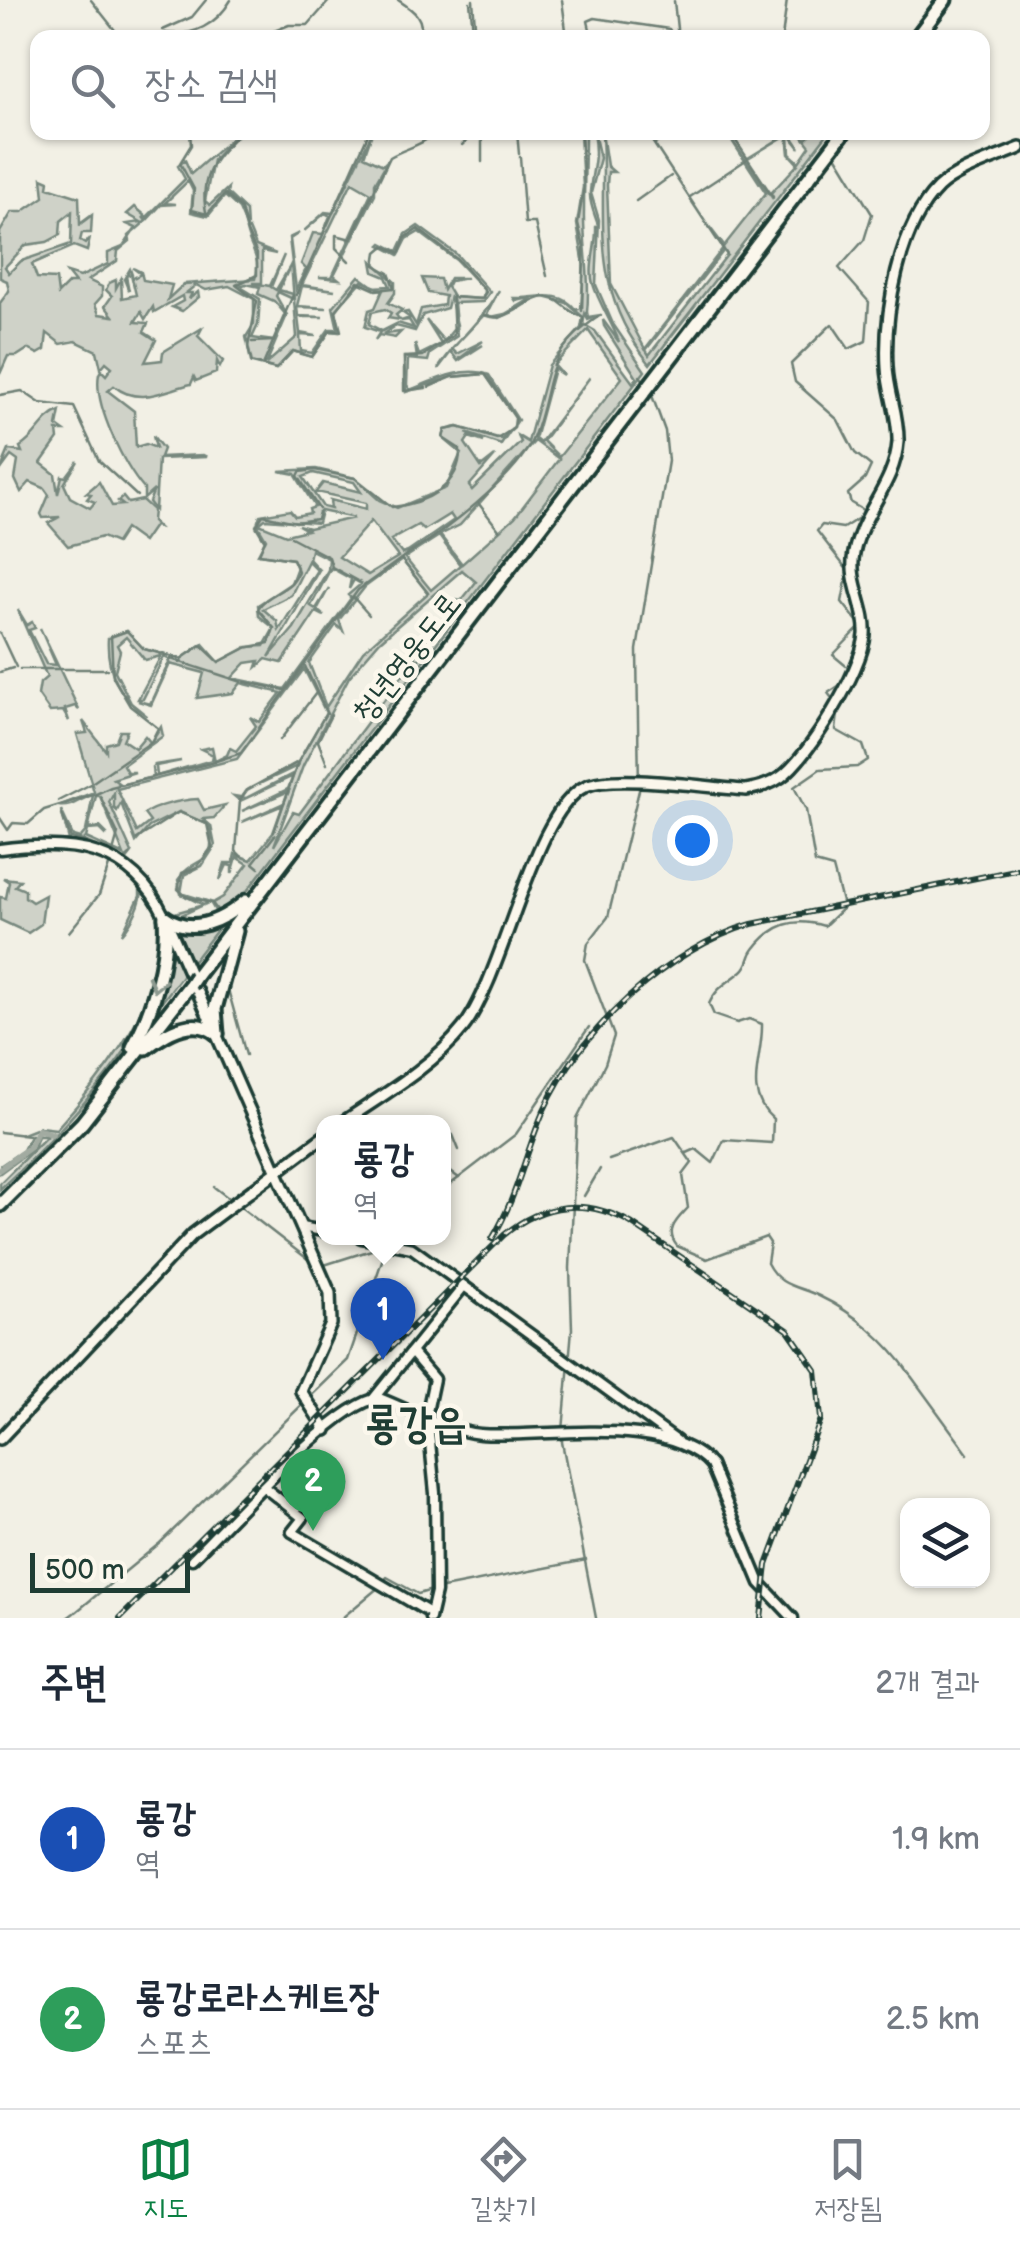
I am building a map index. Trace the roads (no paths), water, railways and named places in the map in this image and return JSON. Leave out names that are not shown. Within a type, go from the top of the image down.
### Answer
[{"type":"highway","points":[[914,30],[937,0]]},
{"type":"highway","points":[[922,30],[945,0]]},
{"type":"highway","name":"청년영웅도로","points":[[0,1205],[61,1147],[830,140]]},
{"type":"highway","name":"청년영웅도로","points":[[656,371],[838,140]]},
{"type":"highway","points":[[164,950],[177,944],[176,931],[185,926],[221,919],[246,906]]},
{"type":"highway","points":[[198,1025],[217,1034],[217,1002],[229,950],[246,906]]},
{"type":"highway","points":[[132,1054],[150,1009],[164,950],[165,917],[185,926]]},
{"type":"highway","points":[[132,1054],[162,1036],[206,1021],[205,1008],[217,1002]]},
{"type":"highway","name":"청년영웅도로","points":[[0,1196],[67,1130],[132,1054]]},
{"type":"main road","points":[[353,1115],[406,1077],[464,1026],[498,958],[553,820],[565,802],[592,783],[746,790],[767,784],[788,771],[837,703],[858,669],[865,634],[854,552],[863,523],[890,478],[897,449],[886,368],[897,265],[938,189],[1020,148]]},
{"type":"main road","points":[[165,917],[330,1293],[331,1324],[302,1386],[306,1402],[326,1430]]},
{"type":"main road","points":[[0,1440],[192,1234],[316,1142]]},
{"type":"street","points":[[0,849],[64,843],[82,846],[115,862],[148,887],[165,917]]},
{"type":"street","points":[[301,1228],[316,1230]]},
{"type":"street","points":[[400,1245],[412,1248],[709,1463],[760,1585],[793,1618]]},
{"type":"street","points":[[192,1560],[326,1430],[374,1398],[464,1286]]},
{"type":"street","points":[[264,1487],[303,1518],[292,1532],[430,1615],[436,1592],[436,1493],[428,1416],[434,1375],[411,1352]]},
{"type":"street","points":[[374,1398],[476,1433],[657,1436],[689,1450]]},
{"type":"waterway","points":[[91,0],[115,30]]},
{"type":"waterway","points":[[163,30],[192,17],[206,0]]},
{"type":"waterway","points":[[197,30],[219,16],[231,0]]},
{"type":"waterway","points":[[277,30],[308,25],[330,0]]},
{"type":"waterway","points":[[398,0],[413,11],[421,30]]},
{"type":"waterway","points":[[473,0],[475,30]]},
{"type":"waterway","points":[[562,0],[566,30]]},
{"type":"waterway","points":[[783,30],[787,0]]},
{"type":"waterway","points":[[674,1],[677,30]]},
{"type":"waterway","points":[[470,2],[473,30]]},
{"type":"waterway","points":[[590,30],[588,21],[595,18],[670,30]]},
{"type":"waterway","points":[[191,140],[180,163],[194,189],[192,210],[207,214],[225,194],[241,209],[246,228]]},
{"type":"waterway","points":[[206,212],[207,177],[232,140]]},
{"type":"waterway","points":[[296,295],[365,140]]},
{"type":"waterway","points":[[349,261],[336,248],[336,235],[351,239],[390,157],[425,140]]},
{"type":"waterway","points":[[462,145],[467,140]]},
{"type":"waterway","points":[[482,140],[482,162]]},
{"type":"waterway","points":[[518,140],[519,154]]},
{"type":"waterway","points":[[581,140],[584,187],[578,223],[584,248],[583,278]]},
{"type":"waterway","points":[[651,140],[727,255]]},
{"type":"waterway","points":[[655,144],[662,140]]},
{"type":"waterway","points":[[735,140],[773,197]]},
{"type":"waterway","points":[[836,155],[872,214],[864,240],[839,268],[869,302],[866,341],[849,349],[832,324],[791,364],[795,382],[838,420],[855,453],[871,466],[865,479],[848,494],[851,503],[863,510],[862,516],[843,528],[822,525],[817,531],[848,571],[842,602],[861,626],[833,655],[851,670]]},
{"type":"waterway","points":[[520,157],[525,223],[535,223],[547,276]]},
{"type":"waterway","points":[[690,197],[746,160]]},
{"type":"waterway","points":[[636,201],[671,176]]},
{"type":"waterway","points":[[301,354],[312,357],[330,331],[341,331],[336,311],[358,282],[376,290],[394,288],[389,273],[375,265],[377,252],[384,246],[400,253],[405,238],[418,229],[458,260],[486,292],[481,299],[452,297],[454,335],[423,356],[404,357],[404,391],[426,388]]},
{"type":"waterway","points":[[246,230],[257,254],[257,275],[236,285],[257,301],[248,347],[251,362],[276,369],[293,351],[299,353]]},
{"type":"waterway","points":[[582,311],[583,280]]},
{"type":"waterway","points":[[263,365],[293,295]]},
{"type":"waterway","points":[[523,306],[543,297],[557,300],[583,317],[583,328]]},
{"type":"waterway","points":[[484,315],[500,318],[522,307]]},
{"type":"waterway","points":[[403,557],[456,520],[512,469],[533,438],[558,356],[567,343],[601,315]]},
{"type":"waterway","points":[[252,342],[274,341]]},
{"type":"waterway","points":[[358,480],[392,507],[416,502],[447,483],[459,462],[460,449],[443,438],[445,430],[458,427],[497,439],[514,428],[515,418],[485,374],[452,377],[429,387]]},
{"type":"waterway","points":[[640,376],[646,383]]},
{"type":"waterway","points":[[596,1618],[562,1442],[572,1329],[570,1268],[577,1119],[605,1064],[614,1036],[585,960],[588,943],[608,917],[639,790],[637,650],[668,461],[665,431],[650,390]]},
{"type":"waterway","points":[[0,395],[22,391],[40,403],[74,407],[99,461],[137,496]]},
{"type":"waterway","points":[[319,509],[298,476],[300,472],[315,470],[355,478]]},
{"type":"waterway","points":[[479,504],[499,530]]},
{"type":"waterway","points":[[265,541],[256,526],[263,515],[296,522],[317,519],[319,512]]},
{"type":"waterway","points":[[291,537],[329,557],[332,567],[361,583]]},
{"type":"waterway","points":[[245,648],[269,643],[274,628],[258,609],[290,584],[298,571],[293,559],[259,554],[264,542]]},
{"type":"waterway","points":[[216,761],[241,753],[358,590],[402,558]]},
{"type":"waterway","points":[[401,559],[428,593]]},
{"type":"waterway","points":[[354,598],[369,615]]},
{"type":"waterway","points":[[93,782],[151,742],[158,728],[130,706],[113,677],[111,636],[127,631],[144,649],[181,659],[201,645],[219,662],[244,649]]},
{"type":"waterway","points":[[0,633],[16,667]]},
{"type":"waterway","points":[[171,659],[242,682]]},
{"type":"waterway","points":[[305,666],[327,714]]},
{"type":"waterway","points":[[0,672],[13,668]]},
{"type":"waterway","points":[[20,669],[107,669]]},
{"type":"waterway","points":[[834,701],[828,693],[846,681]]},
{"type":"waterway","points":[[245,682],[285,690]]},
{"type":"waterway","points":[[280,740],[316,693]]},
{"type":"waterway","points":[[839,706],[836,730],[863,745],[868,760],[857,767],[820,769],[794,787],[806,810],[815,863],[833,868],[842,902]]},
{"type":"waterway","points":[[274,832],[298,762],[326,713]]},
{"type":"waterway","points":[[327,764],[318,741],[331,715]]},
{"type":"waterway","points":[[94,795],[111,787],[215,762]]},
{"type":"waterway","points":[[242,857],[236,851],[240,800],[247,790],[298,762]]},
{"type":"waterway","points":[[58,801],[91,784]]},
{"type":"waterway","points":[[0,818],[8,830],[13,823],[28,824],[44,810],[92,795]]},
{"type":"waterway","points":[[101,798],[118,834],[113,852]]},
{"type":"waterway","points":[[137,839],[179,812],[207,824],[212,847],[197,867],[182,873],[178,889],[187,897],[210,903]]},
{"type":"waterway","points":[[62,815],[71,838],[83,841]]},
{"type":"waterway","points":[[259,868],[253,863],[275,835]]},
{"type":"waterway","points":[[84,841],[124,860],[130,855]]},
{"type":"waterway","points":[[69,932],[99,895],[110,863]]},
{"type":"waterway","points":[[212,903],[220,914]]},
{"type":"waterway","points":[[687,1153],[696,1149],[713,1163],[724,1140],[772,1143],[773,1119],[758,1098],[756,1087],[762,1024],[749,1019],[737,1023],[714,1015],[709,1004],[719,989],[745,968],[761,940],[777,928],[803,922],[824,926],[843,908]]},
{"type":"waterway","points":[[238,946],[241,931]]},
{"type":"waterway","points":[[226,982],[246,1055]]},
{"type":"waterway","points":[[451,1184],[516,1134],[589,1027]]},
{"type":"waterway","points":[[0,1169],[29,1148],[38,1130],[52,1134]]},
{"type":"waterway","points":[[0,1132],[33,1136]]},
{"type":"waterway","points":[[451,1134],[459,1150]]},
{"type":"waterway","points":[[609,1160],[674,1137],[692,1163],[683,1175],[688,1208],[672,1230],[677,1246],[707,1259],[766,1237],[770,1243],[767,1263],[777,1277],[858,1320],[910,1374]]},
{"type":"waterway","points":[[584,1196],[600,1169]]},
{"type":"waterway","points":[[451,1172],[459,1178]]},
{"type":"waterway","points":[[214,1187],[231,1200]]},
{"type":"waterway","points":[[238,1205],[314,1264]]},
{"type":"waterway","points":[[321,1266],[384,1246]]},
{"type":"waterway","points":[[76,1612],[160,1543],[348,1360],[387,1246]]},
{"type":"waterway","points":[[911,1376],[968,1454]]},
{"type":"waterway","points":[[438,1589],[586,1560]]},
{"type":"waterway","points":[[383,1582],[387,1577],[418,1594],[432,1590]]},
{"type":"waterway","points":[[342,1618],[379,1587]]},
{"type":"waterway","points":[[67,1618],[74,1613]]},
{"type":"railway","points":[[492,1239],[560,1080],[603,1023],[659,973],[689,952],[752,924],[1020,869]]},
{"type":"railway","points":[[120,1618],[504,1235],[534,1216],[566,1207],[598,1210],[631,1223],[788,1330],[816,1370],[821,1419],[767,1565],[761,1618]]},
{"type":"place","name":"룡강","points":[[383,1360]]},
{"type":"place","name":"룡강로라스케트장","points":[[313,1531]]},
{"type":"district","name":"룡강읍","points":[[416,1422]]}]
